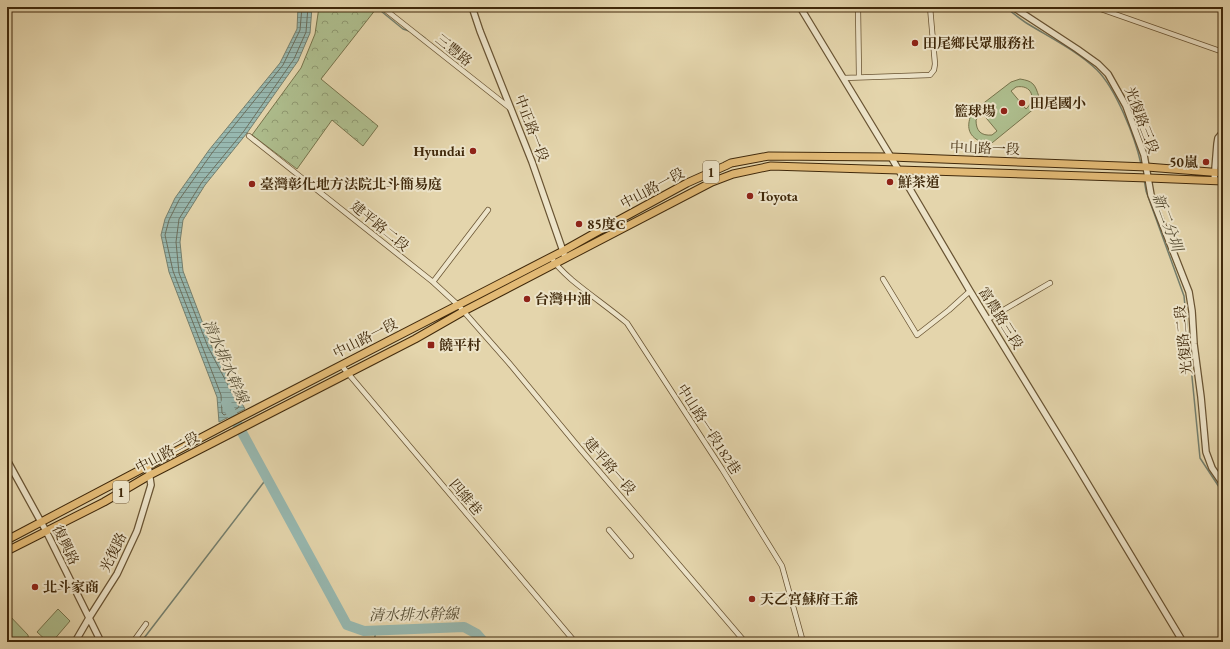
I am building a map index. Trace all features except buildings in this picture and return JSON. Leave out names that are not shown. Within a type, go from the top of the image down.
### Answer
[{"type":"main road","name":"中山路一段","points":[[231,422],[563,251],[687,183],[731,163],[769,156],[891,157],[1148,173],[1223,181]]},
{"type":"main road","name":"中山路一段","points":[[234,431],[415,339],[464,311],[712,182],[733,174],[771,166],[1223,173]]},
{"type":"main road","name":"中山路二段","points":[[7,540],[231,422]]},
{"type":"main road","name":"中山路二段","points":[[7,551],[104,502],[150,474],[234,431]]},
{"type":"street","name":"三豐路","points":[[382,7],[512,110]]},
{"type":"street","name":"中正路一段","points":[[472,7],[480,31],[532,162],[566,259]]},
{"type":"street","name":"富農路三段","points":[[800,7],[1183,642]]},
{"type":"street","points":[[858,7],[859,77]]},
{"type":"street","points":[[844,78],[930,76],[936,64],[930,7]]},
{"type":"street","name":"光復路三段","points":[[1013,7],[1077,49],[1098,64],[1108,74],[1126,106],[1144,155],[1148,173]]},
{"type":"street","points":[[1095,7],[1223,52]]},
{"type":"street","points":[[1214,181],[1218,138],[1223,132]]},
{"type":"street","name":"建平路二段","points":[[249,136],[433,282],[458,305]]},
{"type":"street","name":"光復路二段","points":[[1148,173],[1151,195],[1189,292],[1206,452],[1212,468],[1223,484]]},
{"type":"street","points":[[433,282],[488,210]]},
{"type":"street","name":"中山路一段182巷","points":[[551,257],[555,264],[593,297],[627,323],[682,407],[782,566],[803,642]]},
{"type":"street","points":[[883,279],[917,335],[949,310],[970,291]]},
{"type":"street","points":[[988,319],[1050,283]]},
{"type":"street","name":"建平路一段","points":[[458,305],[509,362],[581,450],[745,642]]},
{"type":"street","name":"四維巷","points":[[341,365],[347,374],[575,642]]},
{"type":"street","name":"復興路","points":[[7,460],[42,522],[101,642]]},
{"type":"street","name":"光復路","points":[[75,642],[117,574],[135,535],[151,485],[148,465]]},
{"type":"street","points":[[609,530],[631,556]]},
{"type":"street","points":[[133,642],[146,624]]},
{"type":"green space","points":[[319,7],[373,7],[376,9],[321,79],[378,126],[363,146],[332,120],[297,169],[252,135],[301,68],[315,34]]},
{"type":"green space","points":[[1020,79],[1031,82],[1035,86],[1039,97],[1044,97],[1046,99],[987,147],[976,139],[969,130],[972,112],[1011,82]],"holes":[[[1016,87],[1026,88],[1031,93],[1031,101],[1026,109],[1011,91]],[[982,113],[997,131],[992,135],[982,134],[978,130],[976,120]]]},
{"type":"green space","points":[[58,609],[70,621],[52,642],[48,642],[37,632]]},
{"type":"green space","points":[[7,613],[28,635],[29,642],[7,642]]},
{"type":"water","points":[[298,7],[312,7],[310,33],[298,61],[247,133],[205,185],[183,220],[180,242],[183,271],[211,345],[245,409],[219,422],[217,397],[169,272],[161,235],[165,219],[175,198],[209,150],[280,63],[297,29]]},
{"type":"waterway","points":[[376,7],[403,29],[409,31]]},
{"type":"waterway","name":"新二分圳","points":[[1005,7],[1019,18],[1089,63],[1104,78],[1124,114],[1141,164]]},
{"type":"waterway","points":[[416,32],[425,38]]},
{"type":"waterway","name":"新二分圳","points":[[1144,179],[1146,191],[1184,296],[1200,458],[1223,493]]},
{"type":"waterway","name":"清水排水幹線","points":[[226,403],[347,625],[364,631],[464,627],[477,634],[484,642]]},
{"type":"waterway","points":[[141,642],[267,478]]},
{"type":"waterway","points":[[374,642],[376,630]]},
{"type":"place","name":"田尾鄉民眾服務社","points":[[915,43]]},
{"type":"place","name":"田尾國小","points":[[1022,103]]},
{"type":"place","name":"籃球場","points":[[1004,111]]},
{"type":"place","name":"Hyundai","points":[[473,151]]},
{"type":"place","name":"50嵐","points":[[1206,162]]},
{"type":"place","name":"鮮茶道","points":[[890,182]]},
{"type":"place","name":"臺灣彰化地方法院北斗簡易庭","points":[[252,184]]},
{"type":"place","name":"Toyota","points":[[750,196]]},
{"type":"place","name":"85度C","points":[[579,224]]},
{"type":"place","name":"台灣中油","points":[[527,299]]},
{"type":"place","name":"饒平村","points":[[431,345]]},
{"type":"place","name":"北斗家商","points":[[35,587]]},
{"type":"place","name":"天乙宮蘇府王爺","points":[[752,599]]}]
